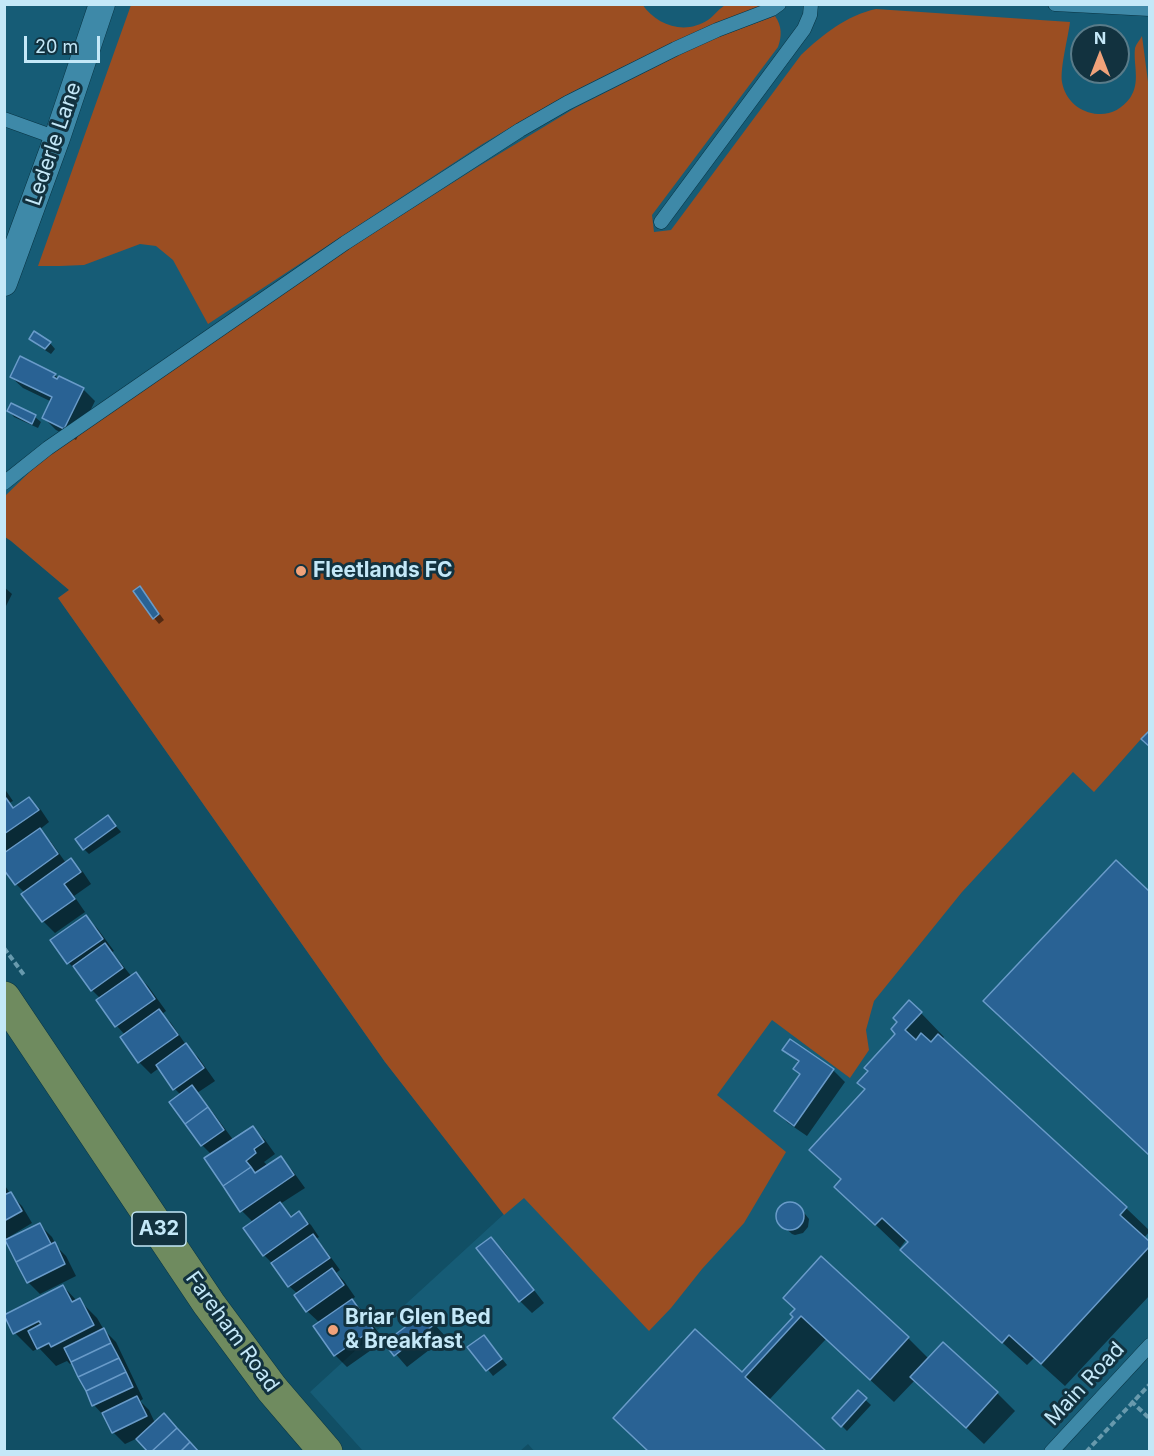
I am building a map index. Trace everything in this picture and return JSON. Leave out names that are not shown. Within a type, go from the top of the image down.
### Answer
[{"type":"main road","name":"Fareham Road","points":[[4,998],[209,1304],[272,1389],[326,1452]]},
{"type":"street","name":"Lederle Lane","points":[[4,283],[57,138],[102,4]]},
{"type":"lane","points":[[4,483],[48,448],[335,249],[492,147],[567,103],[632,70],[689,42],[772,9],[779,4]]},
{"type":"lane","points":[[661,222],[804,29],[810,15],[811,4]]},
{"type":"lane","points":[[1055,4],[1149,9]]},
{"type":"lane","points":[[4,119],[57,138]]},
{"type":"lane","name":"Main Road","points":[[1051,1452],[1149,1345]]},
{"type":"path","points":[[1113,1384],[1149,1419]]},
{"type":"path","points":[[1086,1452],[1149,1384]]},
{"type":"shaded area","points":[[642,4],[648,12],[663,23],[681,27],[699,25],[729,4],[764,5],[643,57],[549,105],[481,145],[208,324],[173,260],[156,246],[140,244],[84,265],[38,266],[131,5]]},
{"type":"shaded area","points":[[4,5],[1149,5],[1149,1451],[535,1452],[528,1444],[519,1452],[363,1451],[310,1392],[504,1214],[385,1062],[58,598],[69,590],[5,537]]},
{"type":"shaded area","points":[[876,9],[1070,22],[1062,69],[1064,89],[1070,100],[1079,108],[1098,114],[1116,110],[1130,98],[1136,80],[1135,48],[1142,36],[1150,97],[1149,730],[1094,792],[1073,772],[962,892],[874,1001],[866,1030],[869,1050],[850,1078],[772,1020],[717,1095],[786,1152],[744,1223],[649,1331],[524,1198],[504,1215],[385,1062],[58,598],[69,590],[5,537],[5,496],[49,453],[350,248],[476,168],[575,108],[705,42],[775,16],[781,31],[778,47],[652,215],[654,232],[671,230],[801,55],[836,27],[855,16]]},
{"type":"building","points":[[34,331],[51,342],[45,349],[29,339]]},
{"type":"building","points":[[20,356],[56,374],[53,377],[57,379],[59,376],[84,388],[64,429],[42,418],[52,397],[10,377]]},
{"type":"building","points":[[11,403],[36,415],[32,424],[7,411]]},
{"type":"building","points":[[140,586],[159,614],[153,619],[133,591]]},
{"type":"building","points":[[1150,730],[1150,747],[1141,739]]},
{"type":"building","points":[[29,797],[39,810],[4,834],[4,799],[6,798],[13,808]]},
{"type":"building","points":[[108,815],[116,826],[83,850],[75,839]]},
{"type":"building","points":[[40,828],[58,854],[15,885],[4,870],[4,853]]},
{"type":"building","points":[[71,858],[81,872],[64,884],[75,899],[42,922],[21,894]]},
{"type":"building","points":[[1116,860],[1150,892],[1150,1156],[983,1001]]},
{"type":"building","points":[[86,915],[103,939],[67,964],[50,940]]},
{"type":"building","points":[[105,943],[123,968],[91,991],[73,966]]},
{"type":"building","points":[[136,972],[155,999],[115,1027],[96,1000]]},
{"type":"building","points":[[909,1000],[922,1012],[905,1030],[916,1040],[921,1033],[931,1042],[938,1034],[1127,1207],[1120,1215],[1150,1242],[1150,1246],[1041,1364],[1009,1335],[1002,1343],[900,1250],[908,1242],[882,1218],[875,1225],[834,1187],[841,1179],[809,1150],[865,1089],[857,1083],[868,1071],[864,1068],[895,1034],[891,1029],[897,1022],[893,1018]]},
{"type":"building","points":[[159,1009],[178,1035],[138,1063],[120,1037]]},
{"type":"building","points":[[790,1039],[834,1069],[794,1126],[774,1111],[800,1074],[793,1069],[799,1061],[782,1050]]},
{"type":"building","points":[[186,1043],[204,1068],[173,1090],[156,1065]]},
{"type":"building","points":[[192,1085],[208,1107],[185,1124],[169,1102]]},
{"type":"building","points":[[208,1107],[224,1130],[201,1146],[185,1124]]},
{"type":"building","points":[[253,1126],[264,1142],[254,1149],[256,1153],[246,1161],[251,1167],[223,1186],[204,1158]]},
{"type":"building","points":[[281,1156],[294,1175],[240,1212],[223,1186],[251,1167],[255,1173]]},
{"type":"building","points":[[11,1192],[22,1211],[4,1221],[4,1195]]},
{"type":"building","points":[[280,1202],[291,1217],[299,1211],[308,1224],[263,1256],[243,1228]]},
{"type":"building","points":[[790,1202],[800,1206],[804,1216],[800,1226],[790,1230],[780,1226],[776,1216],[780,1206]]},
{"type":"building","points":[[40,1223],[51,1244],[16,1262],[5,1240]]},
{"type":"building","points":[[313,1234],[330,1258],[288,1287],[271,1263]]},
{"type":"building","points":[[491,1237],[534,1290],[519,1302],[476,1248]]},
{"type":"building","points":[[55,1242],[65,1264],[27,1283],[16,1262]]},
{"type":"building","points":[[821,1256],[909,1337],[870,1380],[801,1316],[745,1377],[827,1452],[649,1452],[613,1418],[695,1329],[742,1372],[793,1317],[790,1314],[795,1309],[783,1298]]},
{"type":"building","points":[[332,1268],[344,1285],[306,1312],[294,1295]]},
{"type":"building","points":[[63,1285],[72,1302],[80,1298],[94,1325],[51,1347],[49,1343],[37,1349],[28,1331],[41,1324],[39,1321],[13,1334],[4,1315]]},
{"type":"building","points":[[352,1299],[373,1329],[334,1356],[313,1326]]},
{"type":"building","points":[[425,1312],[435,1324],[394,1356],[384,1343]]},
{"type":"building","points":[[104,1328],[111,1343],[71,1362],[64,1348]]},
{"type":"building","points":[[484,1335],[502,1359],[486,1371],[467,1347]]},
{"type":"building","points":[[943,1342],[998,1392],[966,1428],[910,1377]]},
{"type":"building","points":[[111,1343],[119,1358],[78,1377],[71,1362]]},
{"type":"building","points":[[119,1358],[126,1372],[86,1391],[78,1377]]},
{"type":"building","points":[[126,1372],[133,1387],[92,1406],[86,1391]]},
{"type":"building","points":[[858,1390],[867,1398],[841,1427],[832,1418]]},
{"type":"building","points":[[137,1396],[147,1416],[112,1433],[102,1413]]},
{"type":"building","points":[[164,1413],[177,1428],[151,1452],[148,1452],[136,1439]]},
{"type":"building","points":[[177,1428],[190,1442],[180,1452],[151,1452]]},
{"type":"building","points":[[190,1442],[199,1452],[180,1452]]},
{"type":"place","name":"Fleetlands FC","points":[[301,571]]},
{"type":"place","name":"Briar Glen Bed & Breakfast","points":[[333,1330]]}]
